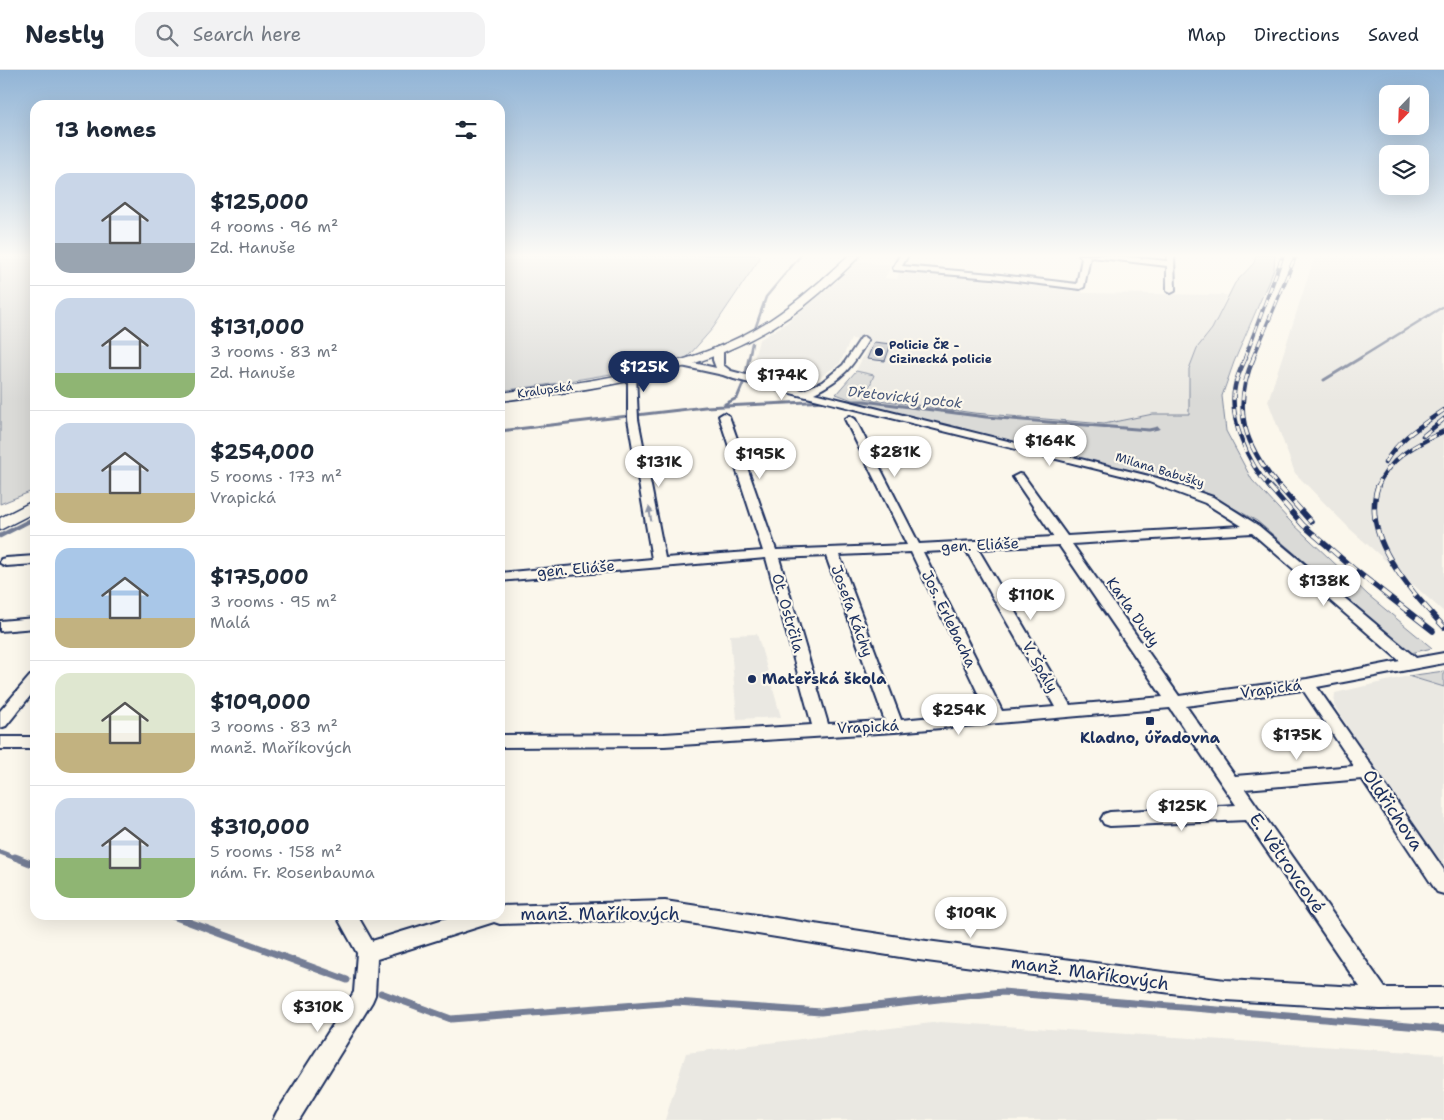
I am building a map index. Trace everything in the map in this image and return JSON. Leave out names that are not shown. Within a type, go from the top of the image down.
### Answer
[{"type":"main road","name":"Kralupská","points":[[505,396],[595,383],[680,363],[718,350],[760,331],[801,304]]},
{"type":"main road","points":[[0,525],[30,508]]},
{"type":"street","points":[[805,393],[825,384],[846,368],[864,340]]},
{"type":"street","points":[[718,350],[718,364],[723,372]]},
{"type":"street","name":"Milana Babušky","points":[[680,363],[723,372],[751,381],[1153,480],[1209,500],[1255,530]]},
{"type":"street","points":[[631,375],[632,415],[659,562]]},
{"type":"street","name":"Ot. Ostrčila","points":[[724,416],[771,554],[822,730]]},
{"type":"street","name":"Jos. Erlebacha","points":[[850,419],[915,548],[996,717]]},
{"type":"street","name":"Karla Dudy","points":[[1019,477],[1176,702]]},
{"type":"street","points":[[1255,530],[1412,663]]},
{"type":"street","name":"gen. Eliáše","points":[[505,577],[771,554],[970,546],[1255,530]]},
{"type":"street","name":"V. Špály","points":[[970,546],[1065,711]]},
{"type":"street","name":"Josefa Káchy","points":[[831,552],[895,726]]},
{"type":"street","points":[[6,562],[30,560]]},
{"type":"street","points":[[0,626],[30,623]]},
{"type":"street","name":"Vrapická","points":[[505,741],[664,740],[895,726],[1176,702],[1306,684],[1444,658]]},
{"type":"street","name":"Oldřichova","points":[[1306,684],[1368,772],[1444,886]]},
{"type":"street","points":[[0,722],[30,686]]},
{"type":"street","name":"E. Větrovcové","points":[[1176,702],[1380,999]]},
{"type":"street","points":[[0,743],[30,743]]},
{"type":"street","points":[[1230,783],[1368,772]]},
{"type":"street","points":[[1110,819],[1252,812]]},
{"type":"street","name":"manž. Maříkových","points":[[505,915],[665,910],[919,950],[1225,990],[1380,999],[1444,998]]},
{"type":"street","points":[[285,1120],[364,995],[367,952],[349,920]]},
{"type":"street","points":[[367,952],[471,920]]},
{"type":"shaded area","points":[[0,304],[30,304],[30,492],[0,504]]},
{"type":"shaded area","points":[[505,304],[729,304],[713,328],[683,362],[505,390]]},
{"type":"shaded area","points":[[809,304],[1223,304],[1212,329],[1197,348],[1189,369],[1189,414],[1153,414],[1104,424],[974,413],[865,398],[874,375],[856,371],[871,341],[851,339],[840,363],[818,379],[799,386],[750,375],[759,340],[785,324]]},
{"type":"shaded area","points":[[1224,304],[1259,304],[1234,362],[1222,396],[1226,431],[1252,480],[1290,521],[1368,595],[1432,648],[1411,653],[1257,521],[1199,489],[866,405],[836,394],[856,371],[874,375],[865,398],[974,413],[1104,424],[1153,414],[1189,414],[1189,369],[1197,348],[1212,329]]},
{"type":"shaded area","points":[[1299,304],[1444,304],[1444,612],[1350,529],[1295,473],[1268,401]]},
{"type":"shaded area","name":"Mateřská škola","points":[[757,634],[781,717],[737,719],[730,635]]},
{"type":"shaded area","points":[[1444,671],[1444,687],[1408,676]]},
{"type":"shaded area","points":[[1408,676],[1444,687],[1444,868],[1380,778],[1334,705],[1335,693]]},
{"type":"shaded area","points":[[940,1022],[1444,1054],[1444,1120],[665,1120],[686,1053]]},
{"type":"building","name":"Policie ČR - Cizinecká policie","points":[[874,342],[891,344],[885,361],[867,359]]},
{"type":"waterway","points":[[755,329],[764,304]]},
{"type":"waterway","name":"Dřetovický potok","points":[[1360,358],[1444,306]]},
{"type":"waterway","points":[[749,358],[752,343]]},
{"type":"waterway","points":[[725,404],[737,398],[745,379],[749,357]]},
{"type":"waterway","name":"Dřetovický potok","points":[[1324,380],[1362,357]]},
{"type":"waterway","name":"Dřetovický potok","points":[[505,430],[705,407],[828,401]]},
{"type":"waterway","name":"Dřetovický potok","points":[[841,401],[864,401],[986,417],[1149,430],[1158,428]]},
{"type":"waterway","name":"Dřetovický potok","points":[[0,536],[30,521]]},
{"type":"waterway","points":[[0,852],[18,859]]},
{"type":"waterway","points":[[15,857],[30,863]]},
{"type":"waterway","points":[[184,920],[347,980]]},
{"type":"waterway","points":[[381,993],[451,1019],[676,1002],[821,1012],[1002,992],[1444,1029]]},
{"type":"railway","points":[[1245,358],[1265,304]]},
{"type":"railway","points":[[1253,358],[1276,304]]},
{"type":"railway","points":[[1246,357],[1235,386],[1234,412],[1247,453],[1270,488]]},
{"type":"railway","points":[[1254,357],[1243,393],[1245,426],[1258,457],[1280,488]]},
{"type":"railway","points":[[1385,463],[1390,454],[1404,440],[1444,410]]},
{"type":"railway","points":[[1423,436],[1444,419]]},
{"type":"railway","points":[[1377,488],[1382,477],[1396,460],[1414,447],[1444,431]]},
{"type":"railway","points":[[1269,486],[1303,525],[1355,570],[1433,631]]},
{"type":"railway","points":[[1279,486],[1311,522]]},
{"type":"railway","points":[[1378,486],[1374,506],[1376,525],[1383,544],[1392,563],[1404,581],[1444,627]]},
{"type":"place","name":"Policie ČR - Cizinecká policie","points":[[879,352]]},
{"type":"place","name":"Mateřská škola","points":[[752,679]]},
{"type":"place","name":"Kladno, úřadovna","points":[[1150,721]]}]
